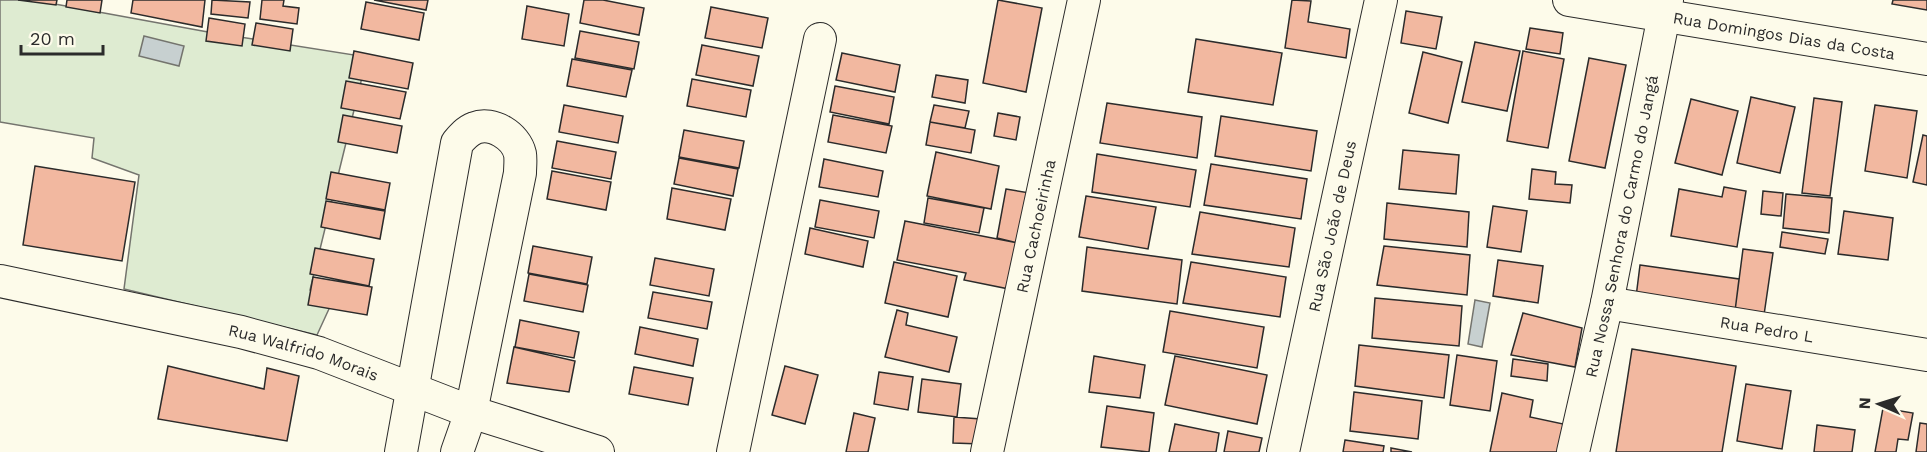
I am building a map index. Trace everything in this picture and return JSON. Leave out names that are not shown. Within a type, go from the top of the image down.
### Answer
[{"type":"street","name":"Rua Cachoeirinha","points":[[987,452],[1083,0]]},
{"type":"street","name":"Rua São João de Deus","points":[[1282,452],[1381,0]]},
{"type":"street","name":"Rua Domingos Dias da Costa","points":[[1569,0],[1666,8],[1927,59]]},
{"type":"street","name":"Rua Nossa Senhora do Carmo do Jangá","points":[[1574,452],[1607,303],[1666,8]]},
{"type":"street","points":[[733,452],[820,39]]},
{"type":"street","points":[[401,452],[457,143],[467,132],[477,126],[490,127],[503,132],[513,140],[520,153],[520,173],[471,412],[457,452]]},
{"type":"street","name":"Rua Walfrido Morais","points":[[0,281],[319,353],[471,412],[597,452]]},
{"type":"street","name":"Rua Pedro L","points":[[1607,303],[1927,356]]},
{"type":"green space","points":[[0,0],[33,0],[208,32],[367,57],[310,290],[334,298],[317,335],[124,289],[139,175],[92,158],[94,138],[0,122]]},
{"type":"shaded area","points":[[144,36],[184,46],[179,66],[139,56]]},
{"type":"shaded area","points":[[1475,300],[1490,303],[1482,347],[1468,344]]},
{"type":"building","points":[[18,0],[57,0],[56,5]]},
{"type":"building","points":[[67,0],[102,0],[100,13],[66,7]]},
{"type":"building","points":[[133,0],[205,0],[202,27],[131,13]]},
{"type":"building","points":[[212,0],[250,2],[248,18],[211,14]]},
{"type":"building","points":[[262,0],[284,0],[283,6],[299,8],[297,24],[260,19]]},
{"type":"building","points":[[374,0],[428,0],[426,10]]},
{"type":"building","points":[[584,0],[603,0],[644,8],[639,35],[580,23]]},
{"type":"building","points":[[998,0],[1042,8],[1026,92],[983,83]]},
{"type":"building","points":[[1292,0],[1311,1],[1308,22],[1350,29],[1346,58],[1285,48]]},
{"type":"building","points":[[1893,0],[1927,0],[1927,10],[1892,4]]},
{"type":"building","points":[[366,2],[424,13],[419,40],[361,29]]},
{"type":"building","points":[[527,6],[569,14],[564,46],[522,39]]},
{"type":"building","points":[[711,7],[768,18],[762,48],[705,38]]},
{"type":"building","points":[[1406,11],[1442,17],[1436,49],[1401,43]]},
{"type":"building","points":[[209,18],[245,24],[242,46],[206,41]]},
{"type":"building","points":[[256,23],[293,29],[290,51],[252,45]]},
{"type":"building","points":[[1530,28],[1563,33],[1560,54],[1526,49]]},
{"type":"building","points":[[580,31],[639,42],[634,69],[575,58]]},
{"type":"building","points":[[1196,39],[1282,53],[1273,105],[1188,92]]},
{"type":"building","points":[[1475,42],[1520,51],[1507,111],[1462,102]]},
{"type":"building","points":[[702,45],[759,56],[753,86],[696,75]]},
{"type":"building","points":[[354,51],[413,63],[408,89],[349,78]]},
{"type":"building","points":[[1523,51],[1564,59],[1548,148],[1507,141]]},
{"type":"building","points":[[1423,52],[1462,62],[1448,123],[1409,113]]},
{"type":"building","points":[[842,53],[900,65],[895,92],[836,80]]},
{"type":"building","points":[[1589,58],[1626,65],[1605,168],[1569,161]]},
{"type":"building","points":[[572,59],[632,70],[626,97],[567,86]]},
{"type":"building","points":[[936,75],[968,80],[965,103],[932,97]]},
{"type":"building","points":[[692,79],[751,90],[746,117],[687,106]]},
{"type":"building","points":[[346,81],[406,92],[400,119],[341,108]]},
{"type":"building","points":[[835,86],[894,97],[889,124],[830,112]]},
{"type":"building","points":[[1751,97],[1795,107],[1780,173],[1737,163]]},
{"type":"building","points":[[1814,98],[1842,102],[1830,196],[1802,193]]},
{"type":"building","points":[[1691,99],[1738,111],[1722,175],[1675,163]]},
{"type":"building","points":[[1107,103],[1202,117],[1197,158],[1100,143]]},
{"type":"building","points":[[564,105],[623,116],[618,143],[559,132]]},
{"type":"building","points":[[934,105],[969,111],[965,128],[930,122]]},
{"type":"building","points":[[1875,105],[1917,111],[1907,178],[1865,171]]},
{"type":"building","points":[[998,113],[1020,117],[1016,140],[994,136]]},
{"type":"building","points":[[343,115],[402,126],[397,153],[338,142]]},
{"type":"building","points":[[833,115],[892,126],[886,153],[828,142]]},
{"type":"building","points":[[1221,116],[1317,131],[1311,171],[1215,156]]},
{"type":"building","points":[[930,122],[975,130],[971,153],[926,145]]},
{"type":"building","points":[[684,130],[744,141],[739,168],[679,157]]},
{"type":"building","points":[[1923,135],[1927,136],[1927,185],[1913,182]]},
{"type":"building","points":[[557,141],[616,152],[611,179],[552,168]]},
{"type":"building","points":[[1403,150],[1459,155],[1456,194],[1399,189]]},
{"type":"building","points":[[936,152],[999,166],[991,209],[927,196]]},
{"type":"building","points":[[1097,154],[1196,170],[1190,207],[1092,192]]},
{"type":"building","points":[[679,158],[738,169],[733,196],[674,184]]},
{"type":"building","points":[[824,159],[883,171],[878,197],[819,187]]},
{"type":"building","points":[[1211,164],[1307,179],[1301,219],[1204,205]]},
{"type":"building","points":[[35,166],[135,182],[122,261],[23,245]]},
{"type":"building","points":[[1532,169],[1556,172],[1555,184],[1572,185],[1570,203],[1529,199]]},
{"type":"building","points":[[552,171],[611,182],[606,210],[547,199]]},
{"type":"building","points":[[331,172],[390,183],[385,210],[326,199]]},
{"type":"building","points":[[1724,187],[1746,191],[1737,247],[1671,236],[1679,189],[1722,197]]},
{"type":"building","points":[[672,188],[731,199],[725,230],[667,219]]},
{"type":"building","points":[[1006,189],[1030,193],[1018,243],[997,238]]},
{"type":"building","points":[[1763,191],[1783,193],[1781,216],[1761,214]]},
{"type":"building","points":[[1786,194],[1832,198],[1829,233],[1783,228]]},
{"type":"building","points":[[1086,196],[1156,207],[1148,249],[1079,237]]},
{"type":"building","points":[[928,198],[984,208],[979,233],[924,223]]},
{"type":"building","points":[[820,200],[879,211],[874,238],[815,227]]},
{"type":"building","points":[[326,201],[385,211],[380,239],[321,227]]},
{"type":"building","points":[[1387,203],[1469,212],[1467,247],[1384,239]]},
{"type":"building","points":[[1493,206],[1527,211],[1521,252],[1487,247]]},
{"type":"building","points":[[1844,211],[1893,218],[1888,260],[1838,254]]},
{"type":"building","points":[[1200,212],[1295,228],[1289,267],[1192,254]]},
{"type":"building","points":[[905,221],[1018,243],[1009,289],[964,280],[966,273],[897,260]]},
{"type":"building","points":[[810,228],[868,241],[863,267],[805,254]]},
{"type":"building","points":[[1782,232],[1828,239],[1825,254],[1780,247]]},
{"type":"building","points":[[533,246],[592,257],[587,284],[528,273]]},
{"type":"building","points":[[1384,246],[1470,255],[1467,295],[1377,285]]},
{"type":"building","points":[[1087,247],[1182,260],[1177,304],[1082,291]]},
{"type":"building","points":[[315,248],[374,259],[369,286],[310,274]]},
{"type":"building","points":[[1743,249],[1773,253],[1764,315],[1735,311]]},
{"type":"building","points":[[655,258],[714,269],[709,296],[650,285]]},
{"type":"building","points":[[1498,260],[1543,266],[1538,303],[1493,296]]},
{"type":"building","points":[[894,262],[957,276],[948,317],[885,303]]},
{"type":"building","points":[[1191,262],[1286,277],[1280,317],[1183,303]]},
{"type":"building","points":[[1640,265],[1739,279],[1735,311],[1636,297]]},
{"type":"building","points":[[529,274],[588,285],[583,312],[524,301]]},
{"type":"building","points":[[313,277],[372,287],[367,315],[308,305]]},
{"type":"building","points":[[653,292],[712,302],[707,329],[648,318]]},
{"type":"building","points":[[1375,298],[1462,306],[1459,346],[1372,338]]},
{"type":"building","points":[[897,310],[908,313],[906,325],[957,337],[949,372],[885,357]]},
{"type":"building","points":[[1170,311],[1264,327],[1257,368],[1163,352]]},
{"type":"building","points":[[1523,313],[1582,328],[1575,367],[1511,355]]},
{"type":"building","points":[[520,320],[579,332],[574,358],[515,347]]},
{"type":"building","points":[[640,327],[698,339],[693,366],[635,354]]},
{"type":"building","points":[[1359,345],[1449,355],[1444,398],[1355,386]]},
{"type":"building","points":[[514,347],[575,361],[569,392],[507,383]]},
{"type":"building","points":[[1632,349],[1736,366],[1722,452],[1616,452]]},
{"type":"building","points":[[1457,355],[1497,361],[1490,411],[1450,405]]},
{"type":"building","points":[[1094,356],[1145,365],[1140,398],[1089,392]]},
{"type":"building","points":[[1175,356],[1267,375],[1257,424],[1165,405]]},
{"type":"building","points":[[1513,359],[1548,364],[1547,381],[1511,376]]},
{"type":"building","points":[[168,366],[264,389],[267,368],[299,376],[287,441],[158,419]]},
{"type":"building","points":[[785,366],[818,375],[805,424],[772,415]]},
{"type":"building","points":[[634,367],[693,378],[688,405],[629,394]]},
{"type":"building","points":[[879,372],[913,377],[908,410],[874,404]]},
{"type":"building","points":[[922,379],[961,384],[957,417],[918,412]]},
{"type":"building","points":[[1746,384],[1791,391],[1782,449],[1737,441]]},
{"type":"building","points":[[1354,392],[1422,401],[1418,439],[1350,431]]},
{"type":"building","points":[[1502,393],[1533,400],[1530,417],[1568,425],[1563,452],[1490,452]]},
{"type":"building","points":[[1107,406],[1154,413],[1149,452],[1101,447]]},
{"type":"building","points":[[1883,408],[1913,413],[1908,440],[1898,439],[1896,452],[1875,452]]},
{"type":"building","points":[[854,413],[875,418],[868,452],[846,452]]},
{"type":"building","points":[[954,417],[981,419],[981,444],[953,443]]},
{"type":"building","points":[[1920,423],[1927,424],[1927,452],[1916,452]]},
{"type":"building","points":[[1175,424],[1219,433],[1216,452],[1169,452]]},
{"type":"building","points":[[1817,425],[1855,430],[1852,452],[1814,452]]},
{"type":"building","points":[[1228,431],[1262,438],[1259,452],[1224,452]]},
{"type":"building","points":[[1345,440],[1384,446],[1383,452],[1343,452]]},
{"type":"building","points":[[1391,448],[1412,452],[1391,452]]}]
